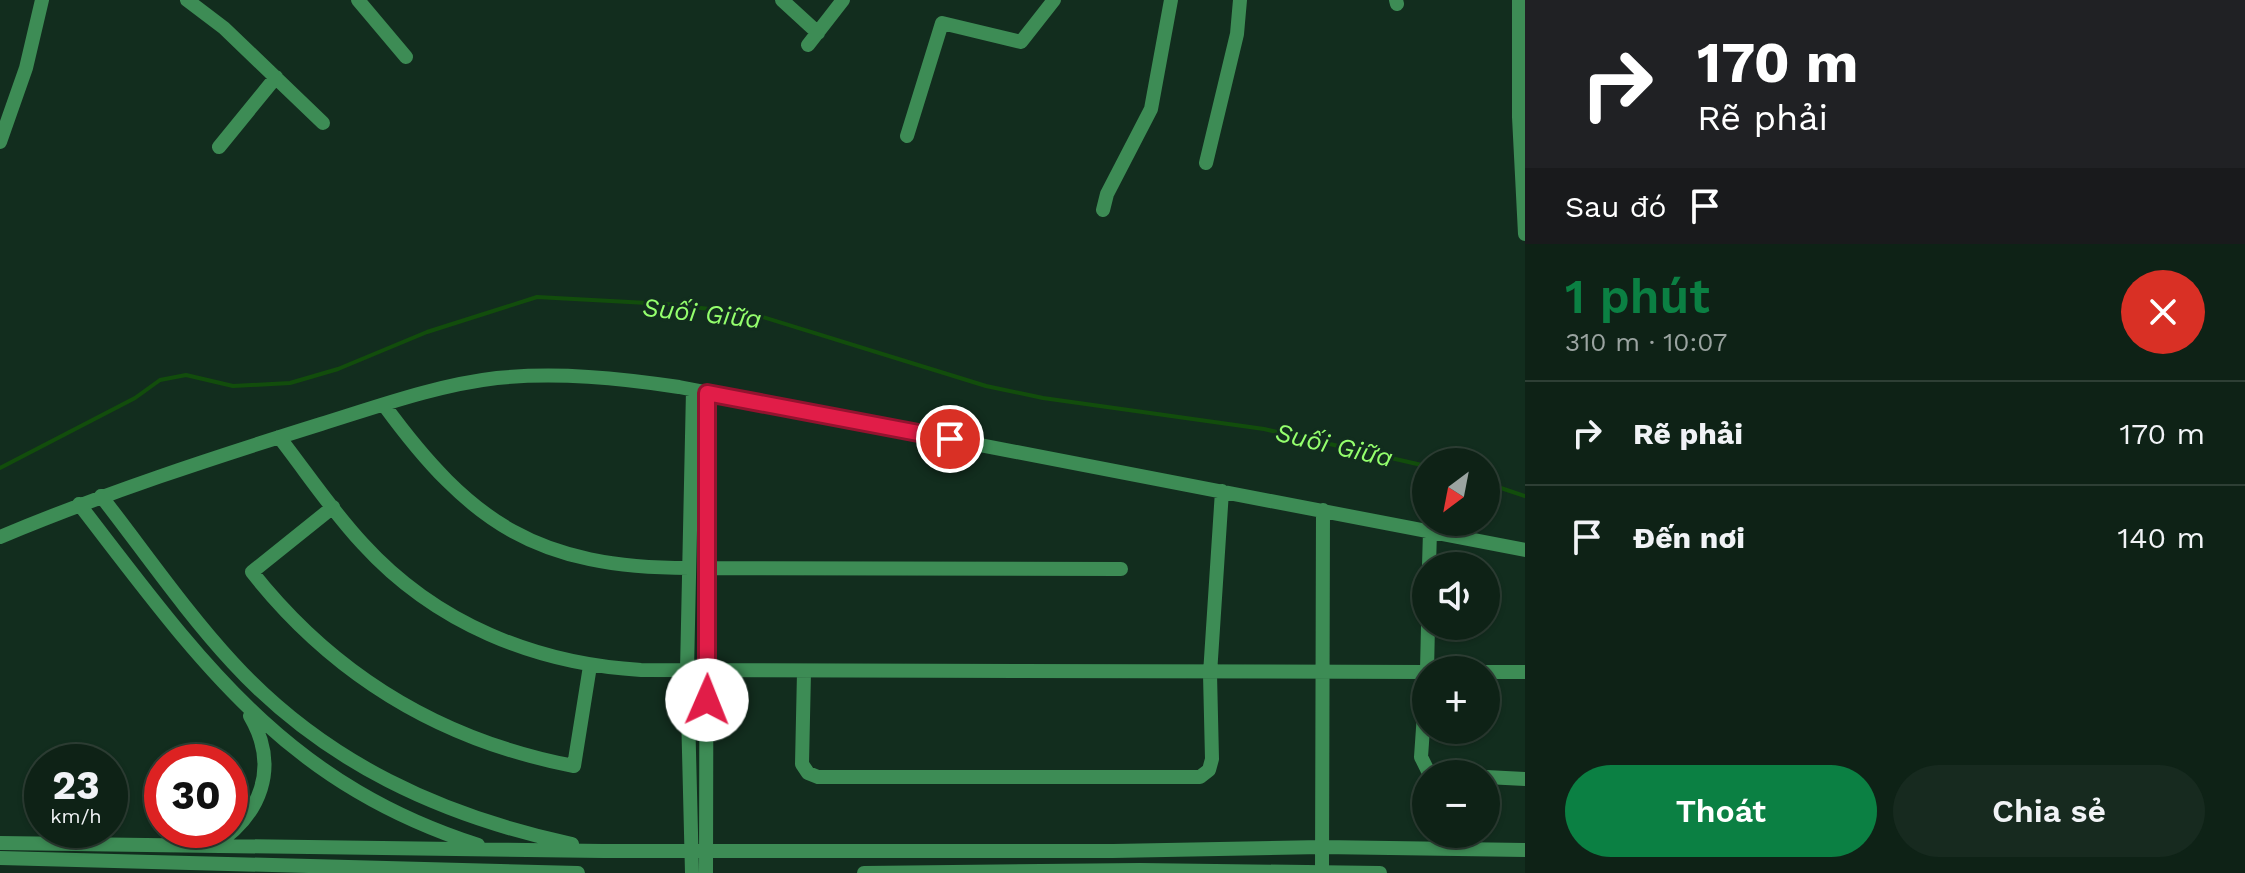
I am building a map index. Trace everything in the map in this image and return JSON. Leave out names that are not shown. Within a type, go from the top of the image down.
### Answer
[{"type":"street","points":[[3,136],[42,0]]},
{"type":"street","points":[[187,0],[224,28],[323,123]]},
{"type":"street","points":[[358,0],[406,57]]},
{"type":"street","points":[[782,0],[818,33]]},
{"type":"street","points":[[808,45],[843,0]]},
{"type":"street","points":[[907,136],[942,23],[1021,42],[1054,0]]},
{"type":"street","points":[[1103,210],[1107,194],[1151,109],[1171,0]]},
{"type":"street","points":[[1206,163],[1235,45],[1240,0]]},
{"type":"street","points":[[1519,0],[1519,117],[1525,234]]},
{"type":"street","points":[[219,147],[276,77]]},
{"type":"street","points":[[0,537],[101,496],[279,437],[468,382],[519,376],[614,378],[700,392],[1412,527]]},
{"type":"street","points":[[700,392],[689,568],[687,671],[699,850],[706,873]]},
{"type":"street","points":[[692,873],[699,850],[708,671],[700,392]]},
{"type":"street","points":[[384,405],[443,480],[478,511],[518,535],[556,551],[596,562],[689,568]]},
{"type":"street","points":[[279,437],[380,562],[437,607],[501,640],[590,666],[804,672],[1320,675],[1412,672]]},
{"type":"street","points":[[804,672],[802,764],[808,773],[818,777],[1200,777],[1209,770],[1212,759],[1210,674],[1222,491]]},
{"type":"street","points":[[101,496],[233,663],[281,709],[333,749],[390,784],[450,811],[514,831],[603,851]]},
{"type":"street","points":[[79,504],[194,652],[240,703],[292,748],[349,787],[421,823],[495,849]]},
{"type":"street","points":[[333,507],[252,572],[307,634],[348,669],[394,700],[468,737],[520,754],[574,766],[590,666]]},
{"type":"street","points":[[1322,872],[1320,675],[1323,510]]},
{"type":"street","points":[[1455,536],[1525,550]]},
{"type":"street","points":[[707,568],[1121,569]]},
{"type":"street","points":[[1500,672],[1525,672]]},
{"type":"street","points":[[240,703],[260,736],[265,780],[248,817]]},
{"type":"street","points":[[1500,778],[1525,779]]},
{"type":"street","points":[[0,843],[144,845]]},
{"type":"street","points":[[248,846],[603,851],[1113,851],[1322,847],[1525,850]]},
{"type":"street","points":[[0,858],[578,873]]},
{"type":"street","points":[[864,873],[1140,870],[1380,873]]},
{"type":"waterway","name":"Suối Giữa","points":[[0,468],[135,398],[160,380],[186,375],[233,386],[290,383],[338,369],[427,332],[537,297],[666,304],[753,314],[986,386],[1043,398],[1264,429],[1412,463]]},
{"type":"waterway","name":"Suối Giữa","points":[[1500,488],[1525,496]]},
{"type":"route","points":[[707,700],[707,393],[950,439]]}]
